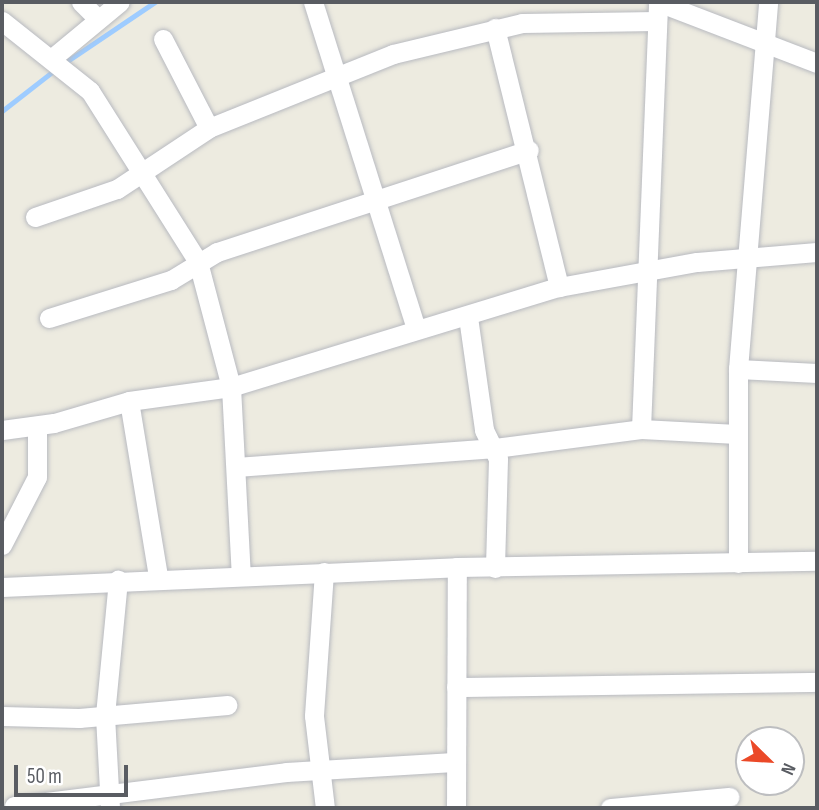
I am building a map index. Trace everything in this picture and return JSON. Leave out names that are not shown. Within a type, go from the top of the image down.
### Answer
[{"type":"street","points":[[81,2],[95,16]]},
{"type":"street","points":[[53,60],[95,16],[120,2]]},
{"type":"street","points":[[313,2],[416,328]]},
{"type":"street","points":[[539,22],[542,2]]},
{"type":"street","points":[[738,563],[738,369],[746,257],[768,44],[768,2]]},
{"type":"street","points":[[641,429],[658,8]]},
{"type":"street","points":[[36,217],[117,189],[209,128],[336,72],[495,28],[658,8],[817,63]]},
{"type":"street","points":[[2,21],[93,95],[136,174],[198,262],[231,387],[241,575]]},
{"type":"street","points":[[495,28],[529,150],[559,287]]},
{"type":"street","points":[[163,39],[209,128]]},
{"type":"street","points":[[49,318],[172,280],[198,262],[529,150]]},
{"type":"street","points":[[2,430],[37,427],[129,401],[231,387],[416,328],[468,317],[559,287],[746,257],[817,252]]},
{"type":"street","points":[[468,317],[485,430],[495,448],[495,568]]},
{"type":"street","points":[[738,369],[817,373]]},
{"type":"street","points":[[129,401],[158,577]]},
{"type":"street","points":[[2,545],[37,477],[37,427]]},
{"type":"street","points":[[236,467],[495,448],[641,429],[737,434]]},
{"type":"street","points":[[2,587],[158,577],[457,567],[817,561]]},
{"type":"street","points":[[456,808],[454,762],[457,567]]},
{"type":"street","points":[[324,572],[317,770],[325,808]]},
{"type":"street","points":[[110,804],[105,715],[118,580]]},
{"type":"street","points":[[456,687],[817,682]]},
{"type":"street","points":[[2,716],[105,715],[228,705]]},
{"type":"street","points":[[14,806],[110,804],[317,770],[454,762]]},
{"type":"street","points":[[610,808],[729,797]]},
{"type":"waterway","points":[[63,64],[155,2]]},
{"type":"waterway","points":[[2,111],[56,69]]}]
